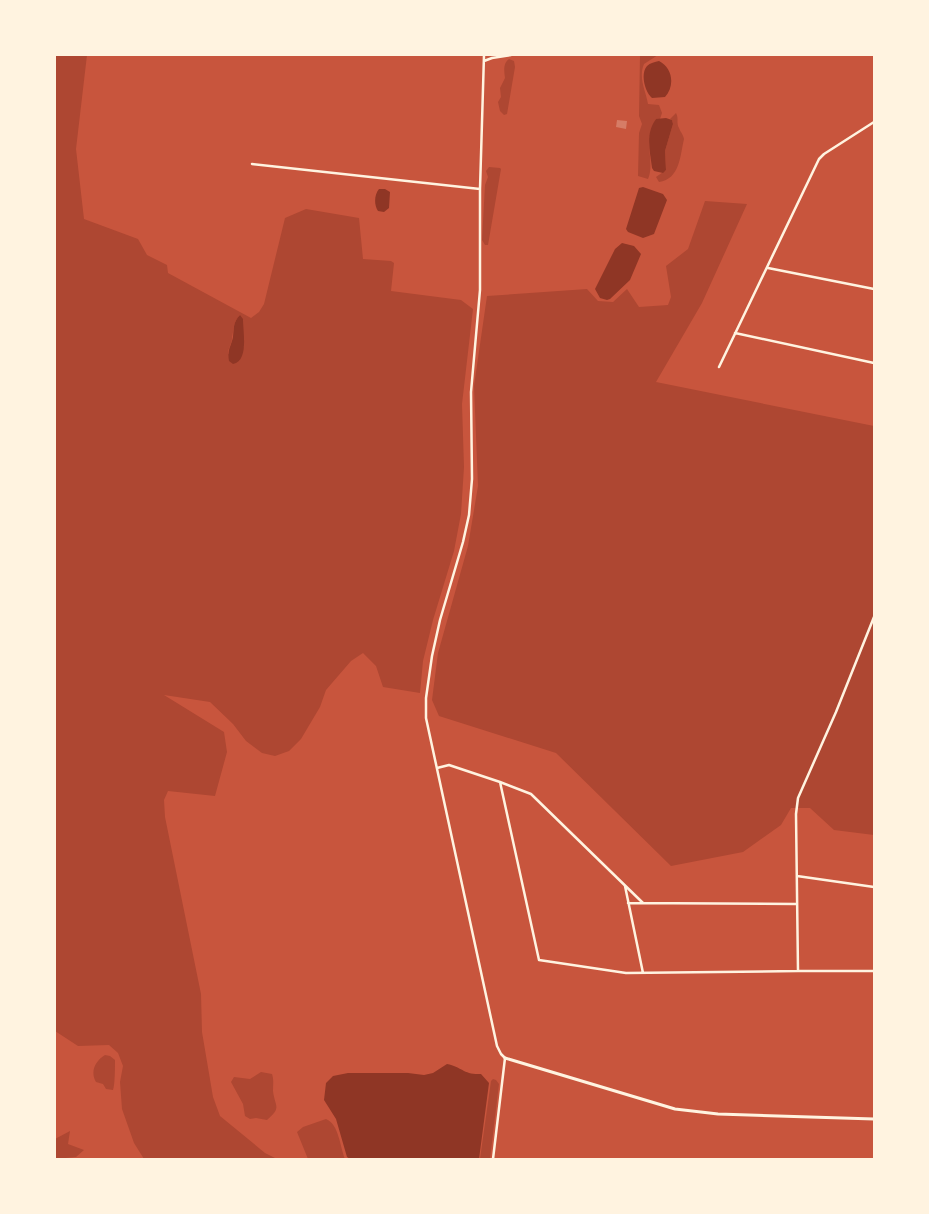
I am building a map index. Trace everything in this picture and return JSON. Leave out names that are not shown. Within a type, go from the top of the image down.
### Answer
[{"type":"street","points":[[484,55],[480,188],[480,290],[471,392],[472,479],[469,515],[464,542],[440,620],[432,656],[426,698],[428,732],[497,1046],[505,1058],[675,1109],[718,1114],[874,1119]]},
{"type":"street","points":[[484,61],[511,55]]},
{"type":"street","points":[[719,367],[819,159],[874,122]]},
{"type":"street","points":[[252,164],[480,188]]},
{"type":"street","points":[[768,268],[874,289]]},
{"type":"street","points":[[735,333],[874,363]]},
{"type":"street","points":[[798,972],[797,802],[874,617]]},
{"type":"street","points":[[437,768],[449,765],[531,794],[643,903]]},
{"type":"street","points":[[500,782],[539,960],[626,973],[874,971]]},
{"type":"street","points":[[797,876],[874,887]]},
{"type":"street","points":[[625,885],[642,973]]},
{"type":"street","points":[[628,903],[797,904]]},
{"type":"street","points":[[493,1159],[505,1058]]},
{"type":"shaded area","points":[[55,55],[87,55],[76,149],[84,219],[138,239],[147,255],[167,265],[168,273],[251,318],[259,312],[264,304],[285,218],[306,209],[359,218],[363,259],[391,261],[394,263],[391,291],[461,300],[473,309],[462,404],[464,467],[461,514],[454,551],[423,661],[420,693],[383,687],[376,666],[363,653],[351,661],[326,690],[320,707],[301,739],[289,751],[275,756],[262,753],[246,741],[233,724],[210,702],[164,695],[224,732],[227,752],[215,796],[168,791],[164,800],[165,817],[201,994],[202,1032],[213,1097],[220,1116],[265,1153],[277,1159],[144,1159],[134,1143],[122,1109],[120,1082],[123,1066],[118,1053],[109,1045],[78,1046],[55,1031]],"holes":[[[240,315],[244,347],[228,354],[235,323]]]},
{"type":"shaded area","points":[[640,55],[658,55],[644,64],[642,79],[648,104],[659,105],[662,113],[660,119],[656,119],[651,131],[649,143],[651,166],[648,179],[638,176],[639,133],[642,124],[639,116]]},
{"type":"shaded area","points":[[509,59],[514,61],[515,67],[507,114],[504,115],[500,111],[498,102],[501,97],[500,88],[505,78],[505,65]]},
{"type":"shaded area","points":[[659,61],[664,64],[670,73],[671,83],[665,97],[652,98],[645,87],[644,74],[648,65]]},
{"type":"shaded area","points":[[676,113],[678,126],[684,139],[680,159],[675,172],[666,180],[659,182],[656,177],[666,170],[665,151],[673,124],[670,119]]},
{"type":"shaded area","points":[[666,118],[672,120],[673,124],[665,151],[666,170],[663,173],[654,171],[652,168],[649,137],[656,119]]},
{"type":"shaded area","points":[[489,167],[501,169],[488,245],[485,245],[482,240],[485,185],[488,177],[486,171]]},
{"type":"shaded area","points":[[643,187],[663,194],[667,200],[654,234],[643,238],[628,232],[626,229],[639,188]]},
{"type":"shaded area","points":[[379,189],[385,189],[390,192],[389,208],[384,212],[378,211],[376,206],[375,197]]},
{"type":"shaded area","points":[[705,201],[747,204],[702,303],[656,382],[874,426],[874,835],[834,830],[810,808],[791,808],[781,825],[743,852],[671,866],[556,753],[439,716],[432,700],[438,653],[468,546],[478,486],[474,386],[487,296],[587,289],[598,301],[613,302],[627,289],[639,307],[668,305],[671,297],[666,266],[688,249]]},
{"type":"shaded area","points":[[622,243],[634,246],[641,254],[630,280],[610,299],[600,298],[595,289],[615,249]]},
{"type":"shaded area","points":[[240,315],[243,319],[243,352],[238,362],[233,364],[229,361],[229,351],[235,323]]},
{"type":"shaded area","points":[[105,1055],[115,1060],[113,1090],[106,1089],[103,1084],[96,1082],[93,1074],[94,1067]]},
{"type":"shaded area","points":[[447,1064],[467,1072],[481,1074],[489,1083],[479,1159],[350,1159],[347,1157],[336,1119],[324,1100],[326,1083],[333,1076],[348,1073],[408,1073],[424,1075],[433,1073]]},
{"type":"shaded area","points":[[261,1072],[272,1074],[273,1078],[276,1109],[267,1120],[250,1119],[245,1116],[243,1104],[231,1082],[234,1077],[250,1079]]},
{"type":"shaded area","points":[[493,1079],[499,1084],[490,1159],[480,1159],[491,1081]]},
{"type":"shaded area","points":[[326,1119],[334,1126],[345,1159],[308,1159],[297,1132],[303,1127]]},
{"type":"shaded area","points":[[70,1131],[68,1144],[84,1150],[76,1157],[55,1159],[55,1139]]},
{"type":"building","points":[[617,120],[627,121],[626,129],[616,127]]}]
